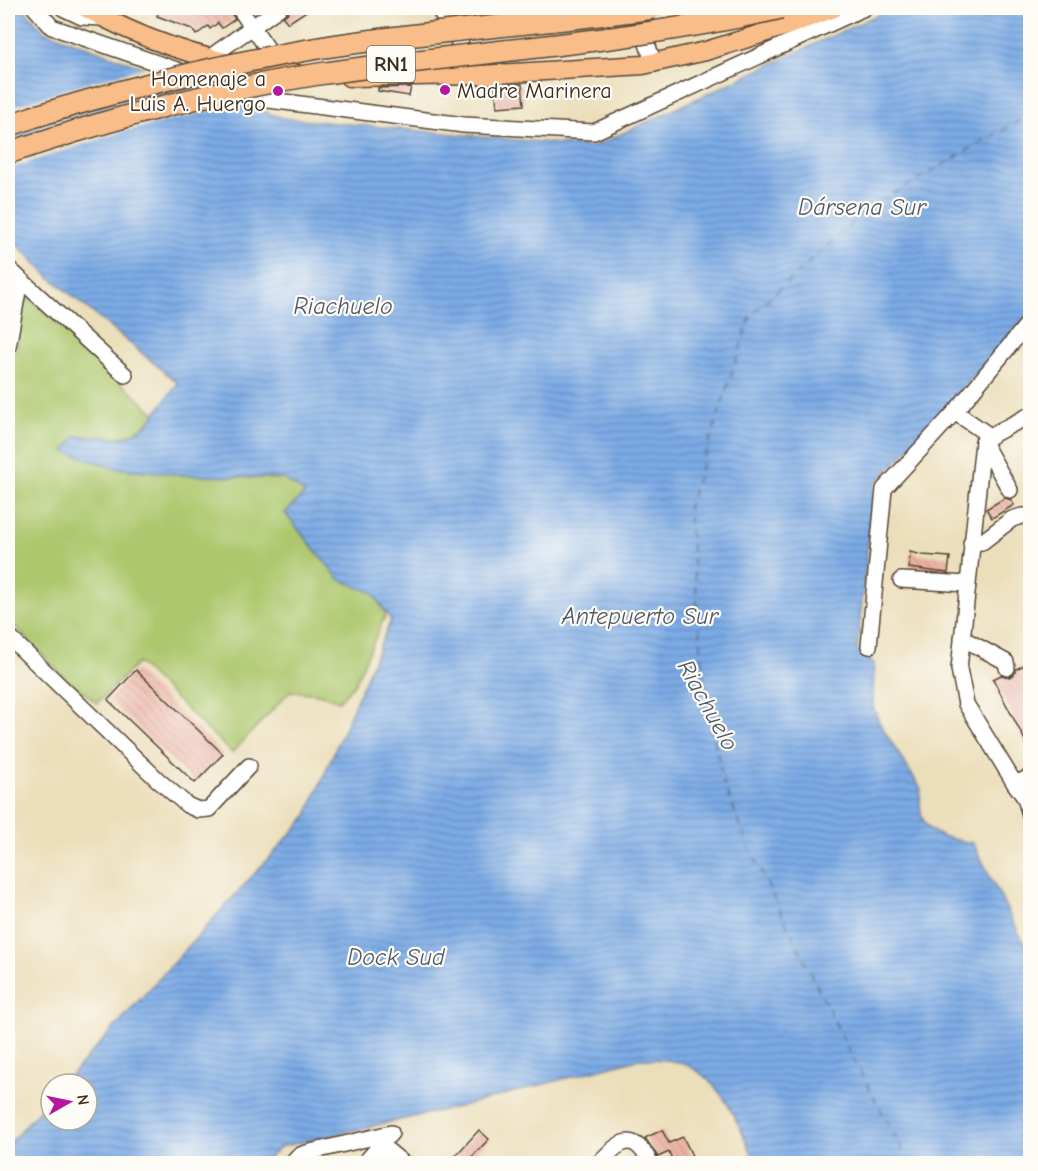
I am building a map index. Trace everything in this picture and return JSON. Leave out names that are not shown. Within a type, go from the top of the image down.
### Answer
[{"type":"highway","name":"RN1","points":[[8,126],[92,98],[269,57],[415,35],[653,8]]},
{"type":"highway","name":"RN1","points":[[8,153],[114,119],[250,86],[414,60],[692,26],[781,8]]},
{"type":"main road","points":[[86,8],[159,42],[209,58],[284,73],[362,77],[479,75],[654,64],[717,48],[834,8]]},
{"type":"main road","points":[[284,73],[642,29],[746,8]]},
{"type":"street","points":[[35,8],[52,27],[261,99],[464,125],[594,132],[864,8]]},
{"type":"street","points":[[63,8],[82,17],[104,18]]},
{"type":"street","points":[[239,8],[284,73]]},
{"type":"street","points":[[209,58],[279,8]]},
{"type":"street","points":[[438,8],[479,75]]},
{"type":"street","points":[[632,8],[654,64]]},
{"type":"street","points":[[8,268],[125,375]]},
{"type":"street","points":[[8,347],[20,280]]},
{"type":"street","points":[[868,646],[884,489],[955,412],[1030,321]]},
{"type":"street","points":[[955,412],[986,439],[1010,490]]},
{"type":"street","points":[[986,439],[1030,415]]},
{"type":"street","points":[[986,439],[971,543],[960,676],[966,704],[1015,784],[1028,798],[1030,815]]},
{"type":"street","points":[[971,543],[982,542],[1012,519],[1030,516]]},
{"type":"street","points":[[901,580],[968,584]]},
{"type":"street","points":[[8,636],[187,805],[198,810],[209,808],[249,766]]},
{"type":"street","points":[[962,638],[1006,662],[1007,668]]},
{"type":"street","points":[[1015,784],[1030,777]]},
{"type":"street","points":[[291,1163],[306,1153],[391,1133],[364,1164]]},
{"type":"street","points":[[598,1164],[615,1146],[623,1142],[637,1143],[645,1151],[651,1164]]},
{"type":"street","points":[[381,1144],[404,1164]]},
{"type":"green space","points":[[25,294],[155,414],[138,431],[129,435],[110,438],[76,436],[65,451],[114,468],[186,475],[284,479],[305,493],[285,513],[339,579],[373,593],[386,614],[355,683],[339,701],[319,694],[290,691],[232,753],[138,663],[97,703],[64,677],[8,619],[8,362],[17,348]]},
{"type":"water","points":[[8,8],[23,8],[44,31],[282,118],[593,147],[892,8],[1030,8],[1030,311],[936,420],[874,485],[857,650],[874,663],[873,707],[880,724],[921,789],[921,815],[925,823],[939,835],[973,843],[1030,955],[1030,1163],[756,1163],[729,1106],[720,1093],[698,1071],[684,1064],[667,1060],[638,1059],[462,1106],[280,1147],[264,1163],[8,1163],[8,1145],[39,1110],[39,1132],[99,1132],[99,1072],[74,1072],[306,817],[391,620],[373,593],[339,579],[285,513],[305,493],[284,479],[186,475],[114,468],[64,451],[76,436],[126,438],[147,425],[178,383],[47,275],[8,235]]},
{"type":"pier","points":[[149,66],[195,83],[95,109],[8,137],[8,108]]},
{"type":"pier","points":[[203,86],[247,102],[118,133],[8,169],[8,142],[111,109]]},
{"type":"building","points":[[160,8],[228,8],[235,19],[222,28],[218,23],[210,29],[208,26],[196,35],[192,29],[157,16]]},
{"type":"building","points":[[293,8],[311,8],[288,23],[283,17]]},
{"type":"building","points":[[522,84],[524,105],[497,107],[495,85]]},
{"type":"building","points":[[411,87],[409,96],[378,91],[378,88]]},
{"type":"building","points":[[1005,498],[1011,500],[1014,505],[992,518],[986,509]]},
{"type":"building","points":[[910,552],[950,557],[948,573],[909,568]]},
{"type":"building","points":[[1024,665],[1030,678],[1030,750],[993,679],[1001,675],[1009,677],[1014,675],[1016,669]]},
{"type":"building","points":[[136,670],[223,754],[195,783],[108,700]]},
{"type":"building","points":[[479,1130],[489,1139],[465,1164],[448,1164]]},
{"type":"building","points":[[662,1130],[669,1143],[683,1137],[696,1164],[674,1164],[669,1152],[658,1157],[645,1138]]},
{"type":"ferry route","points":[[910,1164],[848,1049],[749,847],[723,782],[706,697],[688,507],[751,315],[869,208],[1030,114]]},
{"type":"place","name":"Madre Marinera","points":[[445,90]]},
{"type":"place","name":"Homenaje a Luis A. Huergo","points":[[278,91]]},
{"type":"water label","name":"Dársena Sur","points":[[862,207]]},
{"type":"water label","name":"Riachuelo","points":[[343,306]]},
{"type":"water label","name":"Antepuerto Sur","points":[[640,616]]},
{"type":"water label","name":"Riachuelo","points":[[708,705]]},
{"type":"water label","name":"Dock Sud","points":[[396,957]]}]
